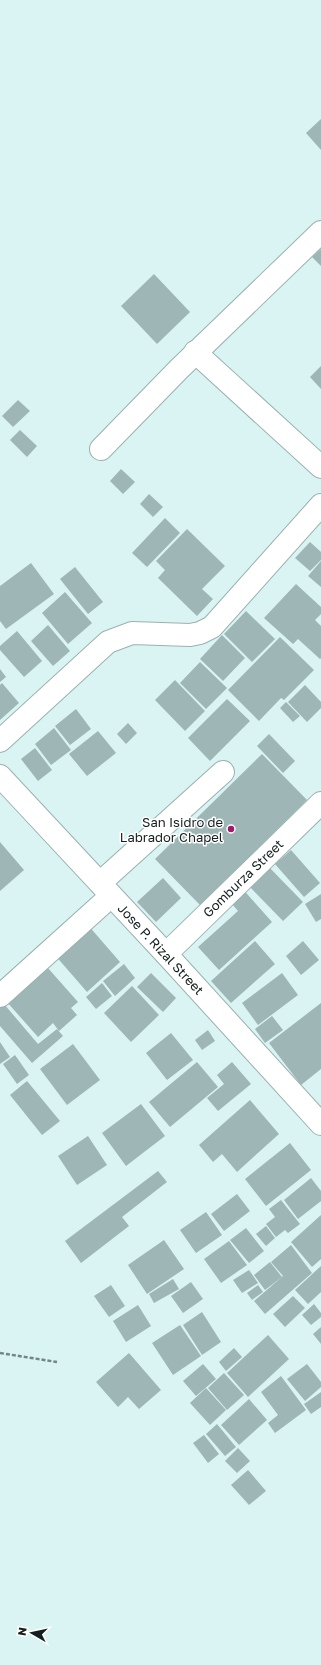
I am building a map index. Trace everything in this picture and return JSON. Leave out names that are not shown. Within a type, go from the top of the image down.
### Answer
[{"type":"street","points":[[101,449],[196,352],[321,232]]},
{"type":"street","points":[[196,352],[321,467]]},
{"type":"street","points":[[0,741],[108,642],[132,633],[190,635],[212,627],[321,505]]},
{"type":"street","points":[[0,996],[223,772]]},
{"type":"street","name":"Jose P. Rizal Street","points":[[0,776],[318,1115]]},
{"type":"street","name":"Gomburza Street","points":[[166,954],[321,803]]},
{"type":"path","points":[[0,1353],[58,1362]]},
{"type":"building","points":[[321,119],[321,150],[306,133]]},
{"type":"building","points":[[321,249],[321,266],[312,257]]},
{"type":"building","points":[[154,274],[190,312],[157,344],[121,306]]},
{"type":"building","points":[[321,366],[321,389],[310,377]]},
{"type":"building","points":[[18,400],[30,411],[13,427],[2,416]]},
{"type":"building","points":[[20,430],[37,446],[27,457],[10,440]]},
{"type":"building","points":[[121,469],[135,482],[123,494],[110,481]]},
{"type":"building","points":[[149,494],[163,507],[153,517],[140,504]]},
{"type":"building","points":[[165,518],[180,533],[147,567],[132,553]]},
{"type":"building","points":[[187,529],[225,566],[202,589],[213,599],[197,616],[158,578],[165,570],[156,561]]},
{"type":"building","points":[[310,542],[321,552],[321,560],[310,571],[295,558]]},
{"type":"building","points":[[321,561],[321,587],[308,576]]},
{"type":"building","points":[[31,563],[54,594],[6,629],[0,621],[0,586]]},
{"type":"building","points":[[75,567],[103,602],[88,614],[60,579]]},
{"type":"building","points":[[296,584],[321,607],[321,614],[315,620],[321,626],[320,659],[298,639],[293,644],[264,618]]},
{"type":"building","points":[[65,592],[92,623],[68,644],[42,613]]},
{"type":"building","points":[[246,611],[275,639],[252,662],[224,634]]},
{"type":"building","points":[[48,625],[70,651],[53,666],[31,641]]},
{"type":"building","points":[[17,631],[42,661],[24,677],[0,650],[0,646]]},
{"type":"building","points":[[222,635],[245,658],[223,681],[200,659]]},
{"type":"building","points":[[280,637],[314,670],[284,700],[281,698],[259,721],[228,690]]},
{"type":"building","points":[[200,662],[227,688],[206,709],[180,683]]},
{"type":"building","points":[[0,669],[6,677],[0,682]]},
{"type":"building","points":[[175,680],[205,711],[185,731],[155,700]]},
{"type":"building","points":[[2,683],[19,703],[0,720],[0,685]]},
{"type":"building","points":[[305,685],[321,702],[321,708],[307,722],[288,702]]},
{"type":"building","points":[[227,699],[250,721],[210,761],[188,738]]},
{"type":"building","points":[[286,702],[300,716],[293,722],[280,708]]},
{"type":"building","points":[[76,709],[91,729],[70,745],[55,726]]},
{"type":"building","points":[[128,723],[137,733],[126,744],[117,734]]},
{"type":"building","points":[[54,728],[71,750],[51,765],[35,744]]},
{"type":"building","points":[[98,731],[116,753],[87,776],[69,754]]},
{"type":"building","points":[[269,734],[295,761],[283,773],[257,746]]},
{"type":"building","points":[[35,748],[52,770],[38,781],[21,759]]},
{"type":"building","name":"San Isidro de Labrador Chapel","points":[[262,754],[307,800],[200,905],[155,859]]},
{"type":"building","points":[[0,842],[24,870],[0,891]]},
{"type":"building","points":[[291,850],[320,883],[304,897],[275,864]]},
{"type":"building","points":[[265,863],[303,902],[283,921],[245,882]]},
{"type":"building","points":[[163,878],[181,898],[156,922],[137,902]]},
{"type":"building","points":[[240,886],[272,922],[219,970],[198,947],[238,911],[227,898]]},
{"type":"building","points":[[321,894],[321,919],[316,922],[305,904]]},
{"type":"building","points":[[87,924],[120,962],[87,992],[54,954]]},
{"type":"building","points":[[255,941],[275,964],[231,1003],[211,981]]},
{"type":"building","points":[[303,941],[319,960],[301,975],[286,956]]},
{"type":"building","points":[[124,964],[135,978],[115,996],[103,981]]},
{"type":"building","points":[[47,967],[78,1002],[71,1008],[77,1015],[59,1031],[53,1023],[38,1037],[7,1002]]},
{"type":"building","points":[[151,973],[176,998],[163,1012],[137,987]]},
{"type":"building","points":[[282,973],[298,995],[258,1025],[242,1003]]},
{"type":"building","points":[[102,983],[112,996],[96,1009],[86,997]]},
{"type":"building","points":[[132,986],[159,1015],[131,1042],[104,1013]]},
{"type":"building","points":[[321,1003],[321,1069],[301,1085],[269,1043]]},
{"type":"building","points":[[4,1004],[38,1044],[57,1029],[63,1036],[32,1063],[0,1026],[0,1007]]},
{"type":"building","points":[[272,1016],[283,1030],[265,1043],[255,1029]]},
{"type":"building","points":[[208,1030],[215,1041],[202,1050],[195,1040]]},
{"type":"building","points":[[171,1033],[193,1060],[167,1080],[146,1053]]},
{"type":"building","points":[[0,1042],[10,1057],[0,1064]]},
{"type":"building","points":[[73,1044],[100,1080],[67,1105],[40,1069]]},
{"type":"building","points":[[15,1055],[29,1075],[17,1084],[3,1064]]},
{"type":"building","points":[[197,1062],[218,1087],[170,1127],[149,1102]]},
{"type":"building","points":[[232,1062],[251,1084],[218,1111],[207,1098],[224,1084],[217,1075]]},
{"type":"building","points":[[27,1081],[60,1121],[42,1135],[10,1095]]},
{"type":"building","points":[[250,1100],[279,1134],[237,1172],[222,1154],[213,1162],[199,1145]]},
{"type":"building","points":[[141,1104],[165,1136],[126,1166],[102,1133]]},
{"type":"building","points":[[88,1136],[107,1165],[77,1185],[58,1156]]},
{"type":"building","points":[[290,1143],[311,1170],[266,1206],[245,1179]]},
{"type":"building","points":[[158,1171],[167,1182],[122,1217],[129,1226],[81,1263],[65,1241]]},
{"type":"building","points":[[311,1178],[321,1191],[321,1201],[298,1219],[284,1200]]},
{"type":"building","points":[[237,1194],[250,1211],[224,1231],[211,1214]]},
{"type":"building","points":[[281,1200],[300,1224],[288,1233],[285,1230],[276,1237],[266,1224],[275,1217],[269,1209]]},
{"type":"building","points":[[206,1212],[222,1235],[196,1253],[180,1230]]},
{"type":"building","points":[[321,1215],[321,1259],[312,1267],[291,1242]]},
{"type":"building","points":[[266,1226],[275,1238],[266,1246],[256,1234]]},
{"type":"building","points":[[246,1228],[264,1251],[249,1263],[230,1240]]},
{"type":"building","points":[[164,1240],[184,1269],[147,1294],[128,1265]]},
{"type":"building","points":[[229,1241],[247,1265],[221,1283],[204,1259]]},
{"type":"building","points":[[291,1245],[312,1273],[265,1314],[254,1301],[283,1276],[271,1262]]},
{"type":"building","points":[[270,1262],[282,1277],[265,1290],[254,1275]]},
{"type":"building","points":[[321,1266],[321,1292],[308,1304],[295,1290]]},
{"type":"building","points":[[249,1270],[258,1283],[242,1293],[233,1280]]},
{"type":"building","points":[[173,1279],[179,1289],[154,1303],[149,1294]]},
{"type":"building","points":[[191,1282],[203,1299],[183,1313],[171,1296]]},
{"type":"building","points":[[111,1285],[125,1306],[109,1317],[94,1296]]},
{"type":"building","points":[[258,1285],[263,1292],[252,1300],[247,1293]]},
{"type":"building","points":[[293,1296],[305,1308],[285,1327],[273,1314]]},
{"type":"building","points":[[314,1304],[321,1313],[321,1317],[311,1325],[302,1315]]},
{"type":"building","points":[[138,1305],[151,1326],[126,1342],[113,1321]]},
{"type":"building","points":[[202,1312],[221,1342],[202,1355],[183,1325]]},
{"type":"building","points":[[180,1325],[201,1356],[173,1375],[152,1343]]},
{"type":"building","points":[[321,1327],[321,1344],[313,1334]]},
{"type":"building","points":[[268,1335],[289,1359],[248,1397],[227,1373]]},
{"type":"building","points":[[234,1348],[242,1357],[226,1371],[219,1362]]},
{"type":"building","points":[[129,1353],[161,1390],[139,1409],[128,1397],[118,1407],[96,1382]]},
{"type":"building","points":[[203,1364],[216,1379],[196,1396],[183,1381]]},
{"type":"building","points":[[307,1364],[321,1382],[321,1387],[305,1401],[287,1379]]},
{"type":"building","points":[[224,1373],[244,1395],[227,1410],[208,1388]]},
{"type":"building","points":[[281,1376],[306,1410],[275,1433],[268,1423],[278,1415],[261,1392]]},
{"type":"building","points":[[206,1388],[226,1410],[210,1425],[190,1403]]},
{"type":"building","points":[[321,1392],[321,1407],[311,1414],[304,1404]]},
{"type":"building","points":[[249,1399],[267,1420],[239,1445],[221,1425]]},
{"type":"building","points":[[217,1424],[236,1447],[225,1456],[206,1434]]},
{"type":"building","points":[[204,1435],[219,1454],[208,1463],[193,1443]]},
{"type":"building","points":[[238,1448],[250,1461],[237,1473],[225,1461]]},
{"type":"building","points":[[248,1470],[266,1491],[249,1505],[231,1485]]},
{"type":"place","name":"San Isidro de Labrador Chapel","points":[[231,829]]}]
